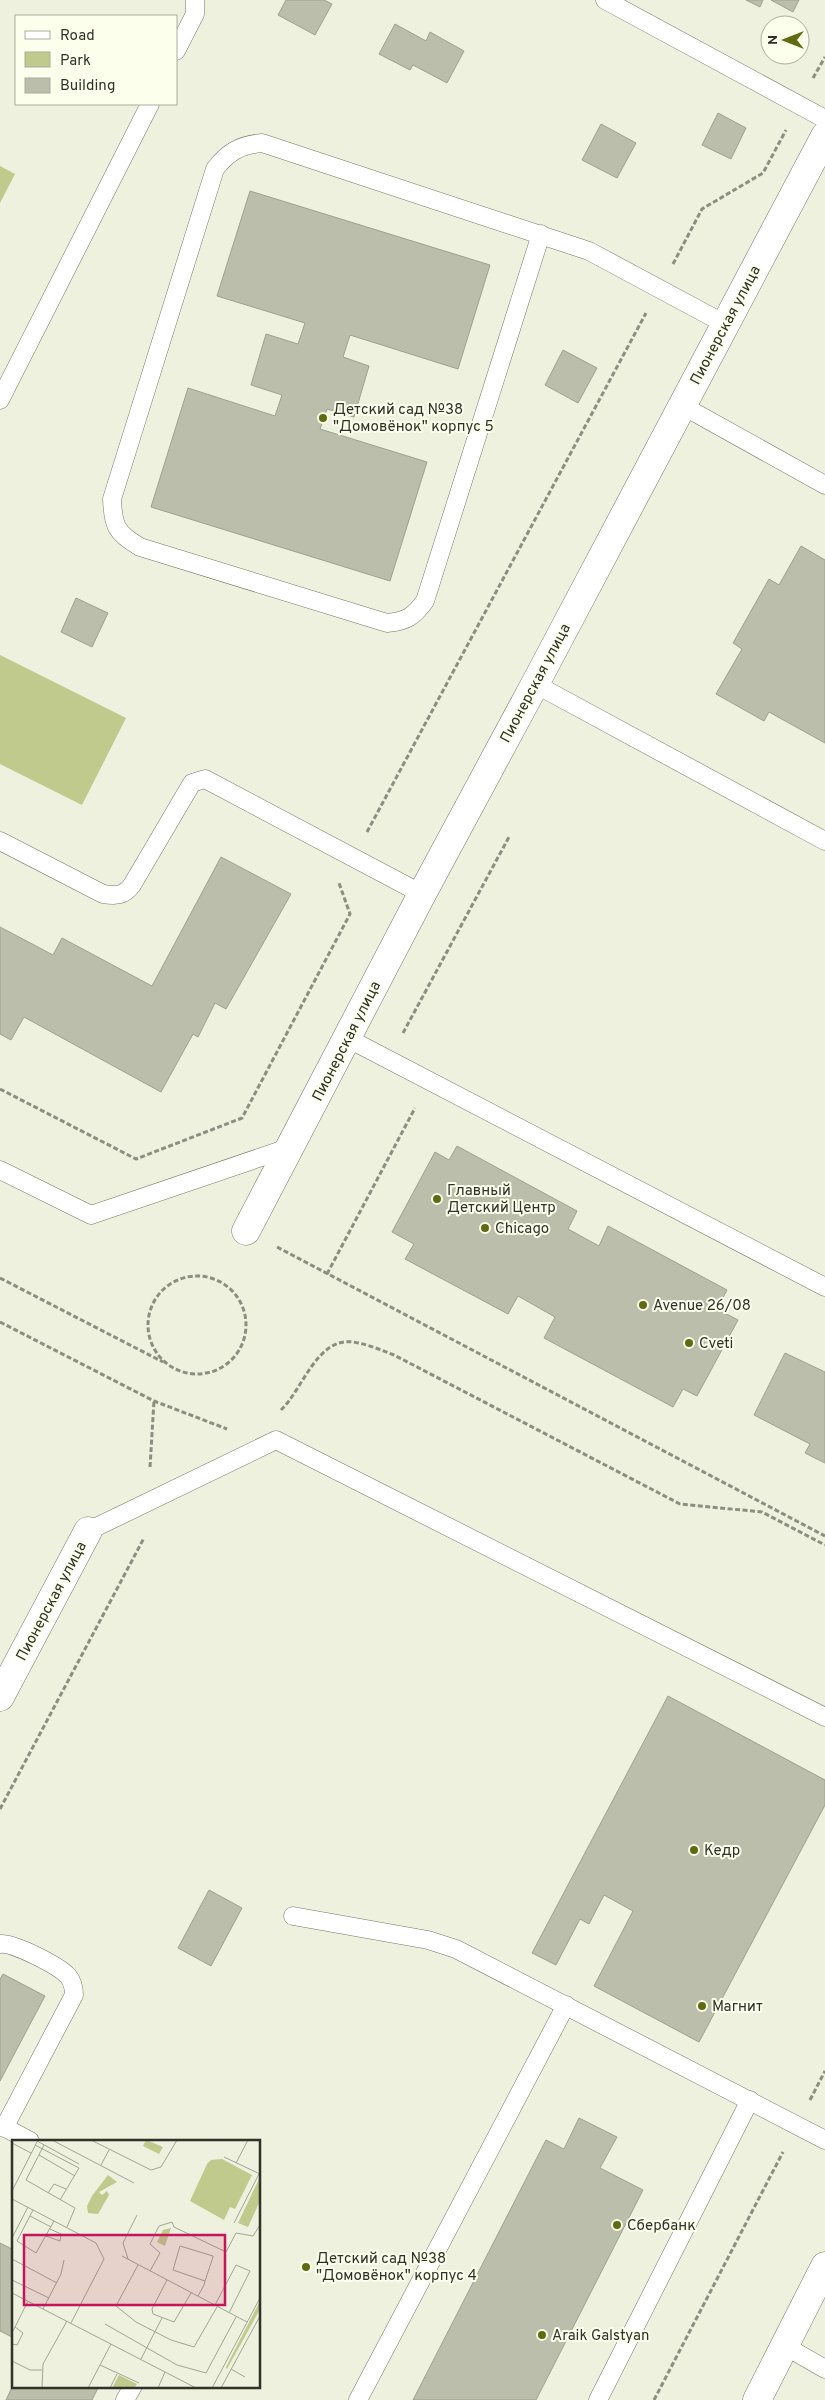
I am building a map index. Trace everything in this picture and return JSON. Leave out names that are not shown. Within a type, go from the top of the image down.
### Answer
[{"type":"street","name":"Пионерская улица","points":[[246,1231],[422,894],[825,136]]},
{"type":"street","name":"Пионерская улица","points":[[0,1697],[88,1531]]},
{"type":"street","points":[[757,2400],[825,2266]]},
{"type":"lane","points":[[178,48],[195,14],[195,0]]},
{"type":"lane","points":[[605,0],[825,119]]},
{"type":"lane","points":[[0,400],[149,105]]},
{"type":"lane","points":[[541,234],[425,601],[416,612],[404,621],[387,623],[140,547],[123,536],[113,521],[112,499],[214,169],[225,155],[245,144],[262,143],[541,234],[589,251],[660,287],[725,324]]},
{"type":"lane","points":[[683,406],[825,485]]},
{"type":"lane","points":[[535,684],[825,841]]},
{"type":"lane","points":[[0,841],[103,894],[115,896],[126,892],[132,885],[192,783],[205,779],[422,894]]},
{"type":"lane","points":[[347,1038],[825,1287]]},
{"type":"lane","points":[[0,1170],[91,1215],[291,1147]]},
{"type":"lane","points":[[88,1531],[276,1440],[825,1718]]},
{"type":"lane","points":[[294,1916],[428,1940],[456,1950],[825,2140]]},
{"type":"lane","points":[[0,1944],[15,1946],[62,1970],[74,1986],[74,1995],[2,2127],[28,2140]]},
{"type":"lane","points":[[358,2400],[566,2006]]},
{"type":"lane","points":[[598,2400],[750,2100]]},
{"type":"lane","points":[[785,2346],[825,2369]]},
{"type":"lane","points":[[126,2400],[132,2388]]},
{"type":"path","points":[[0,1089],[136,1159],[242,1118],[350,914],[338,885],[702,209],[763,173],[825,57]]},
{"type":"path","points":[[388,1060],[509,837]]},
{"type":"path","points":[[327,1274],[430,1081]]},
{"type":"path","points":[[246,1231],[825,1536]]},
{"type":"path","points":[[0,1278],[186,1375],[213,1374],[234,1360],[246,1336],[246,1310],[231,1288],[208,1276],[182,1277],[160,1291],[148,1315],[148,1323],[149,1341],[163,1363]]},
{"type":"path","points":[[0,1322],[154,1401],[227,1429],[236,1428]]},
{"type":"path","points":[[279,1412],[292,1399],[323,1352],[338,1342],[353,1342],[394,1355],[680,1504],[762,1512],[825,1545]]},
{"type":"path","points":[[0,1809],[146,1536],[154,1401]]},
{"type":"path","points":[[654,2400],[825,2070]]},
{"type":"green space","points":[[0,166],[15,174],[0,203]]},
{"type":"green space","points":[[0,655],[126,718],[82,805],[0,764]]},
{"type":"building","points":[[286,0],[324,0],[332,4],[315,35],[278,15]]},
{"type":"building","points":[[746,0],[763,0],[760,7]]},
{"type":"building","points":[[771,0],[799,0],[793,12]]},
{"type":"building","points":[[395,24],[426,41],[430,32],[464,51],[447,83],[413,65],[410,70],[379,54]]},
{"type":"building","points":[[718,113],[746,128],[731,159],[702,145]]},
{"type":"building","points":[[601,124],[636,143],[617,178],[582,160]]},
{"type":"building","points":[[250,191],[490,265],[458,369],[350,335],[343,357],[369,366],[354,417],[327,409],[320,429],[427,462],[390,581],[151,507],[188,388],[275,416],[282,395],[251,385],[266,334],[298,344],[305,323],[217,296]]},
{"type":"building","points":[[563,350],[597,368],[578,403],[545,385]]},
{"type":"building","points":[[801,546],[825,560],[825,743],[769,712],[764,721],[716,694],[742,649],[733,643],[769,579],[779,585]]},
{"type":"building","points":[[76,598],[108,613],[92,647],[61,632]]},
{"type":"building","points":[[221,857],[291,894],[226,1009],[215,1003],[198,1037],[193,1034],[161,1092],[24,1017],[11,1040],[0,1034],[0,927],[53,955],[62,938],[152,986]]},
{"type":"building","points":[[457,1146],[577,1211],[568,1229],[599,1246],[608,1226],[727,1290],[717,1309],[738,1320],[697,1396],[683,1389],[673,1407],[544,1338],[555,1317],[518,1296],[508,1314],[405,1259],[414,1244],[392,1232],[435,1152],[449,1160]]},
{"type":"building","points":[[785,1353],[825,1372],[825,1463],[805,1453],[810,1444],[754,1415]]},
{"type":"building","name":"Кедр","points":[[668,1696],[825,1780],[825,1805],[699,2042],[594,1986],[633,1911],[604,1895],[589,1924],[580,1919],[556,1965],[532,1953]]},
{"type":"building","points":[[209,1890],[242,1908],[211,1966],[178,1948]]},
{"type":"building","points":[[3,1974],[45,1996],[0,2081],[0,1979]]},
{"type":"building","points":[[579,2118],[617,2137],[600,2168],[643,2190],[536,2400],[413,2400],[546,2140],[564,2149]]},
{"type":"building","points":[[0,2243],[12,2249],[12,2337],[0,2331]]},
{"type":"building","points":[[12,2387],[98,2388],[92,2400],[6,2400]]},
{"type":"place","name":"Детский сад №38 \"Домовёнок\" корпус 5","points":[[323,418]]},
{"type":"place","name":"Главный Детский Центр","points":[[437,1199]]},
{"type":"place","name":"Chicago","points":[[485,1228]]},
{"type":"place","name":"Avenue 26/08","points":[[643,1305]]},
{"type":"place","name":"Cveti","points":[[689,1343]]},
{"type":"place","name":"Кедр","points":[[694,1850]]},
{"type":"place","name":"Магнит","points":[[702,2006]]},
{"type":"place","name":"Сбербанк","points":[[617,2225]]},
{"type":"place","name":"Детский сад №38 \"Домовёнок\" корпус 4","points":[[306,2267]]},
{"type":"place","name":"Araik Galstyan","points":[[542,2335]]}]
